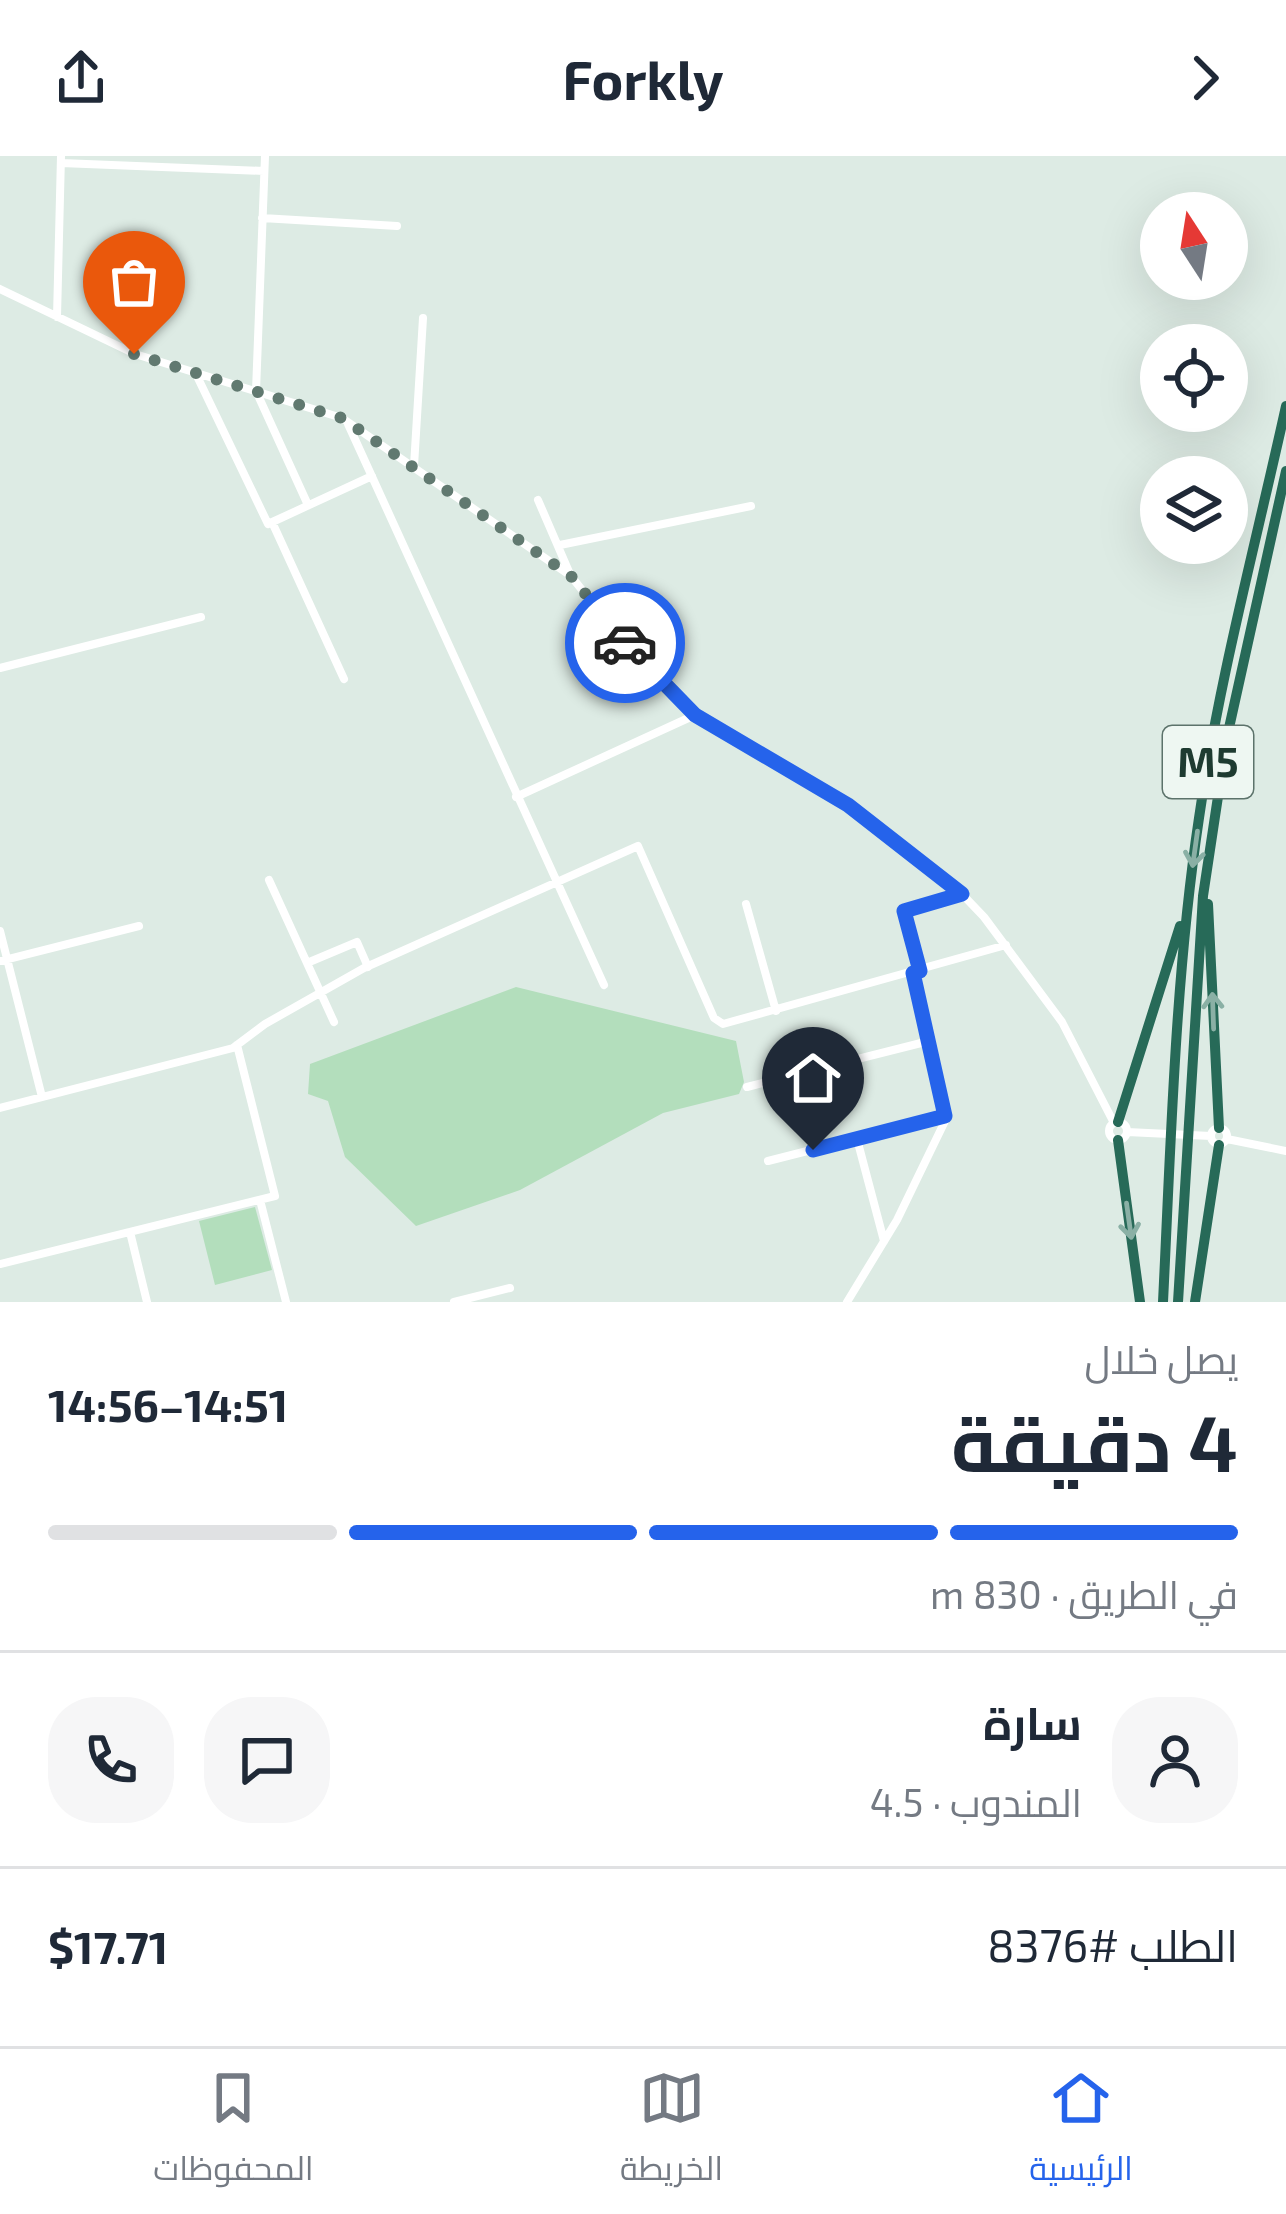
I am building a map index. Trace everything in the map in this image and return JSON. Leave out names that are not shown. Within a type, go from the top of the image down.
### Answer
[{"type":"highway","name":"M5","points":[[1163,1302],[1188,899],[1213,733],[1286,406]]},
{"type":"highway","name":"M5","points":[[1178,1302],[1193,1012],[1207,869],[1227,736],[1286,471]]},
{"type":"highway","points":[[1195,1302],[1219,1137],[1207,869]]},
{"type":"highway","points":[[1140,1302],[1119,1129],[1188,899]]},
{"type":"street","points":[[265,156],[256,392],[308,506]]},
{"type":"street","points":[[57,316],[61,159],[264,172]]},
{"type":"street","points":[[262,218],[397,226]]},
{"type":"street","points":[[0,289],[134,354],[347,422],[571,576],[616,633],[695,715],[848,805],[962,894],[1062,1022],[1119,1129],[1219,1137],[1286,1151]]},
{"type":"street","points":[[414,467],[423,318]]},
{"type":"street","points":[[195,373],[268,524],[372,476]]},
{"type":"street","points":[[347,422],[604,985]]},
{"type":"street","points":[[538,500],[571,576]]},
{"type":"street","points":[[560,545],[751,506]]},
{"type":"street","points":[[272,522],[344,679]]},
{"type":"street","points":[[0,668],[201,617]]},
{"type":"street","points":[[516,797],[695,715]]},
{"type":"street","points":[[0,1108],[237,1045],[368,967],[638,846],[714,1018],[729,1024],[1006,945]]},
{"type":"street","points":[[269,880],[334,1022]]},
{"type":"street","points":[[847,1302],[944,1127],[904,911],[962,894]]},
{"type":"street","points":[[746,904],[776,1011]]},
{"type":"street","points":[[4,960],[139,926]]},
{"type":"street","points":[[0,931],[42,1097]]},
{"type":"street","points":[[307,963],[357,942],[368,967]]},
{"type":"street","points":[[747,1087],[929,1041]]},
{"type":"street","points":[[0,1264],[274,1196],[237,1045]]},
{"type":"street","points":[[768,1161],[945,1116]]},
{"type":"street","points":[[857,1138],[884,1241]]},
{"type":"street","points":[[260,1200],[286,1302]]},
{"type":"street","points":[[130,1232],[147,1302]]},
{"type":"street","points":[[454,1302],[510,1288]]},
{"type":"green space","points":[[516,987],[736,1041],[744,1082],[739,1094],[663,1113],[520,1190],[416,1226],[345,1157],[328,1101],[308,1094],[310,1064]]},
{"type":"green space","points":[[255,1207],[272,1270],[215,1285],[199,1221]]},
{"type":"way so far","points":[[134,354],[342,418],[571,576],[625,643]]},
{"type":"route","points":[[625,643],[695,715],[848,805],[962,894],[904,911],[920,971],[913,973],[945,1116],[813,1150]]}]
